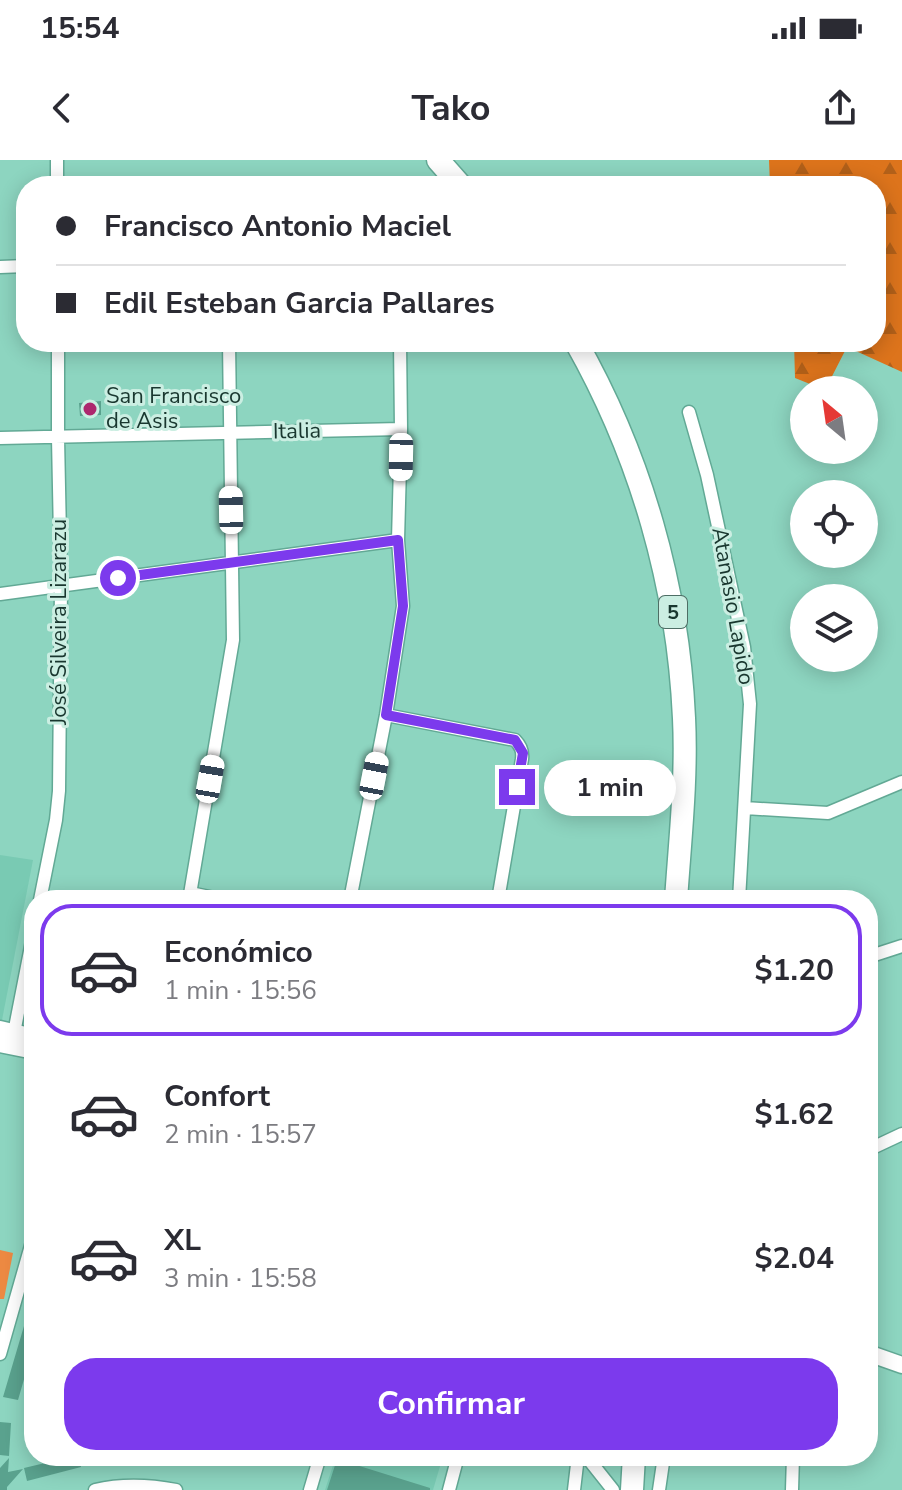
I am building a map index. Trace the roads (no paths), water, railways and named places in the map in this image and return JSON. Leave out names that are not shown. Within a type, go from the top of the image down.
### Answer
[{"type":"highway","points":[[438,160],[452,176]]},
{"type":"highway","name":"5","points":[[581,352],[615,419],[635,469],[660,553],[675,624],[684,720],[684,776],[677,890]]},
{"type":"highway","points":[[632,1490],[633,1466]]},
{"type":"street","name":"José Silveira Lizarazu","points":[[42,890],[59,791],[61,586],[58,352]]},
{"type":"street","points":[[191,890],[233,640],[229,352]]},
{"type":"street","points":[[352,890],[386,715],[403,606],[398,540],[400,352]]},
{"type":"street","name":"Atanasio Lapido","points":[[689,412],[707,475],[744,647],[750,704],[740,890]]},
{"type":"street","name":"Italia","points":[[0,438],[401,429]]},
{"type":"street","points":[[0,594],[398,540]]},
{"type":"street","points":[[386,715],[515,740],[521,748],[522,759],[500,890]]},
{"type":"street","points":[[745,808],[828,813],[902,782]]},
{"type":"street","points":[[878,954],[902,946]]},
{"type":"street","points":[[24,969],[6,1037],[24,1046]]},
{"type":"street","points":[[878,1145],[902,1134]]},
{"type":"street","points":[[0,1354],[24,1270]]},
{"type":"street","points":[[878,1357],[902,1365]]},
{"type":"street","points":[[878,1369],[902,1377]]},
{"type":"street","points":[[310,1490],[317,1466]]},
{"type":"street","points":[[449,1490],[455,1466]]},
{"type":"street","points":[[574,1490],[577,1466]]},
{"type":"street","points":[[594,1466],[613,1490]]},
{"type":"street","points":[[659,1490],[663,1466]]},
{"type":"street","points":[[792,1490],[793,1466]]},
{"type":"street","points":[[95,1490],[148,1486],[176,1490]]},
{"type":"place","name":"San Francisco de Asis","points":[[90,409]]}]
